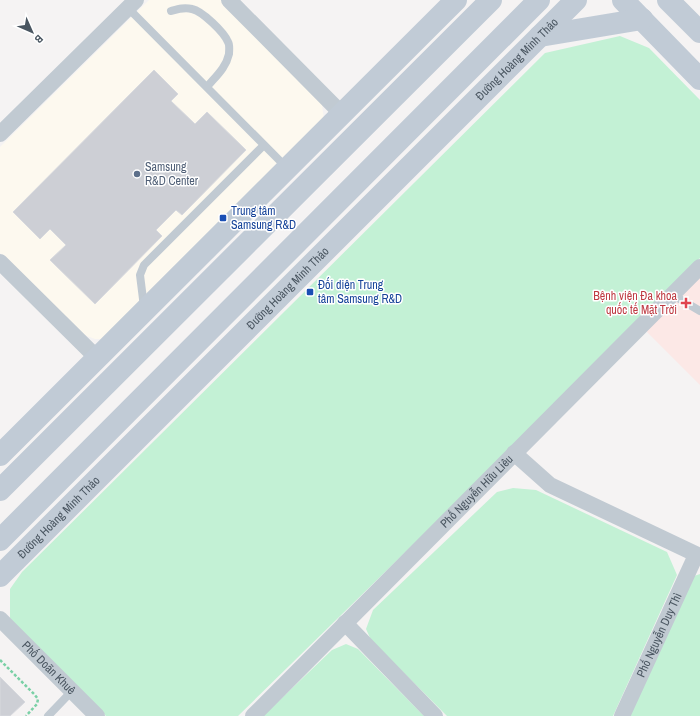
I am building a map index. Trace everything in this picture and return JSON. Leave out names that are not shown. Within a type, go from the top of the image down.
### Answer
[{"type":"main road","points":[[0,455],[456,0]]},
{"type":"main road","points":[[0,490],[491,0]]},
{"type":"main road","points":[[0,540],[539,0]]},
{"type":"main road","name":"Đường Hoàng Minh Thảo","points":[[0,576],[576,0]]},
{"type":"main road","points":[[623,0],[700,79]]},
{"type":"main road","points":[[668,0],[700,32]]},
{"type":"main road","points":[[522,17],[540,36],[642,19]]},
{"type":"street","points":[[229,0],[342,114]]},
{"type":"street","points":[[0,134],[132,4]]},
{"type":"street","points":[[0,262],[97,358]]},
{"type":"street","name":"Phố Nguyễn Hữu Liêu","points":[[253,716],[700,268]]},
{"type":"street","points":[[514,453],[550,485],[698,556]]},
{"type":"street","name":"Phố Nguyễn Duy Thì","points":[[622,716],[698,556]]},
{"type":"street","points":[[345,623],[435,716]]},
{"type":"street","name":"Phố Doãn Khuê","points":[[2,626],[72,691],[90,713]]},
{"type":"lane","points":[[132,4],[206,87],[287,169]]},
{"type":"lane","points":[[171,11],[182,8],[193,9],[202,13],[226,38],[229,44],[229,53],[222,70],[206,87]]},
{"type":"lane","points":[[145,310],[140,274],[144,265],[264,145]]},
{"type":"lane","points":[[673,295],[700,311]]},
{"type":"lane","points":[[48,716],[72,691]]},
{"type":"path","points":[[0,660],[38,699],[37,704],[26,716]]},
{"type":"shaded area","points":[[149,0],[222,0],[322,104],[324,121],[107,339],[95,339],[84,335],[0,253],[0,147]]},
{"type":"shaded area","name":"Bệnh viện Đa khoa quốc tế Mặt Trời","points":[[700,276],[700,385],[645,330]]},
{"type":"green space","points":[[620,36],[649,48],[700,100],[700,258],[523,437],[238,716],[106,716],[10,619],[10,589],[22,572],[545,53]]},
{"type":"green space","points":[[513,488],[536,490],[667,552],[677,575],[613,716],[447,716],[371,640],[366,629],[373,610],[497,492]]},
{"type":"green space","points":[[700,574],[700,716],[626,716],[688,578]]},
{"type":"green space","points":[[346,644],[358,649],[424,716],[263,716],[332,650]]},
{"type":"building","name":"Samsung R&D Center","points":[[154,70],[178,94],[171,101],[195,124],[207,112],[246,150],[182,215],[176,210],[156,230],[162,236],[95,304],[50,260],[66,245],[50,229],[40,239],[13,212]]},
{"type":"building","points":[[0,677],[25,702],[10,716],[0,716]]},
{"type":"place","name":"Samsung R&D Center","points":[[137,174]]},
{"type":"place","name":"Trung tâm Samsung R&D","points":[[223,218]]},
{"type":"place","name":"Đối diện Trung tâm Samsung R&D","points":[[310,292]]},
{"type":"place","name":"Bệnh viện Đa khoa quốc tế Mặt Trời","points":[[686,303]]}]
